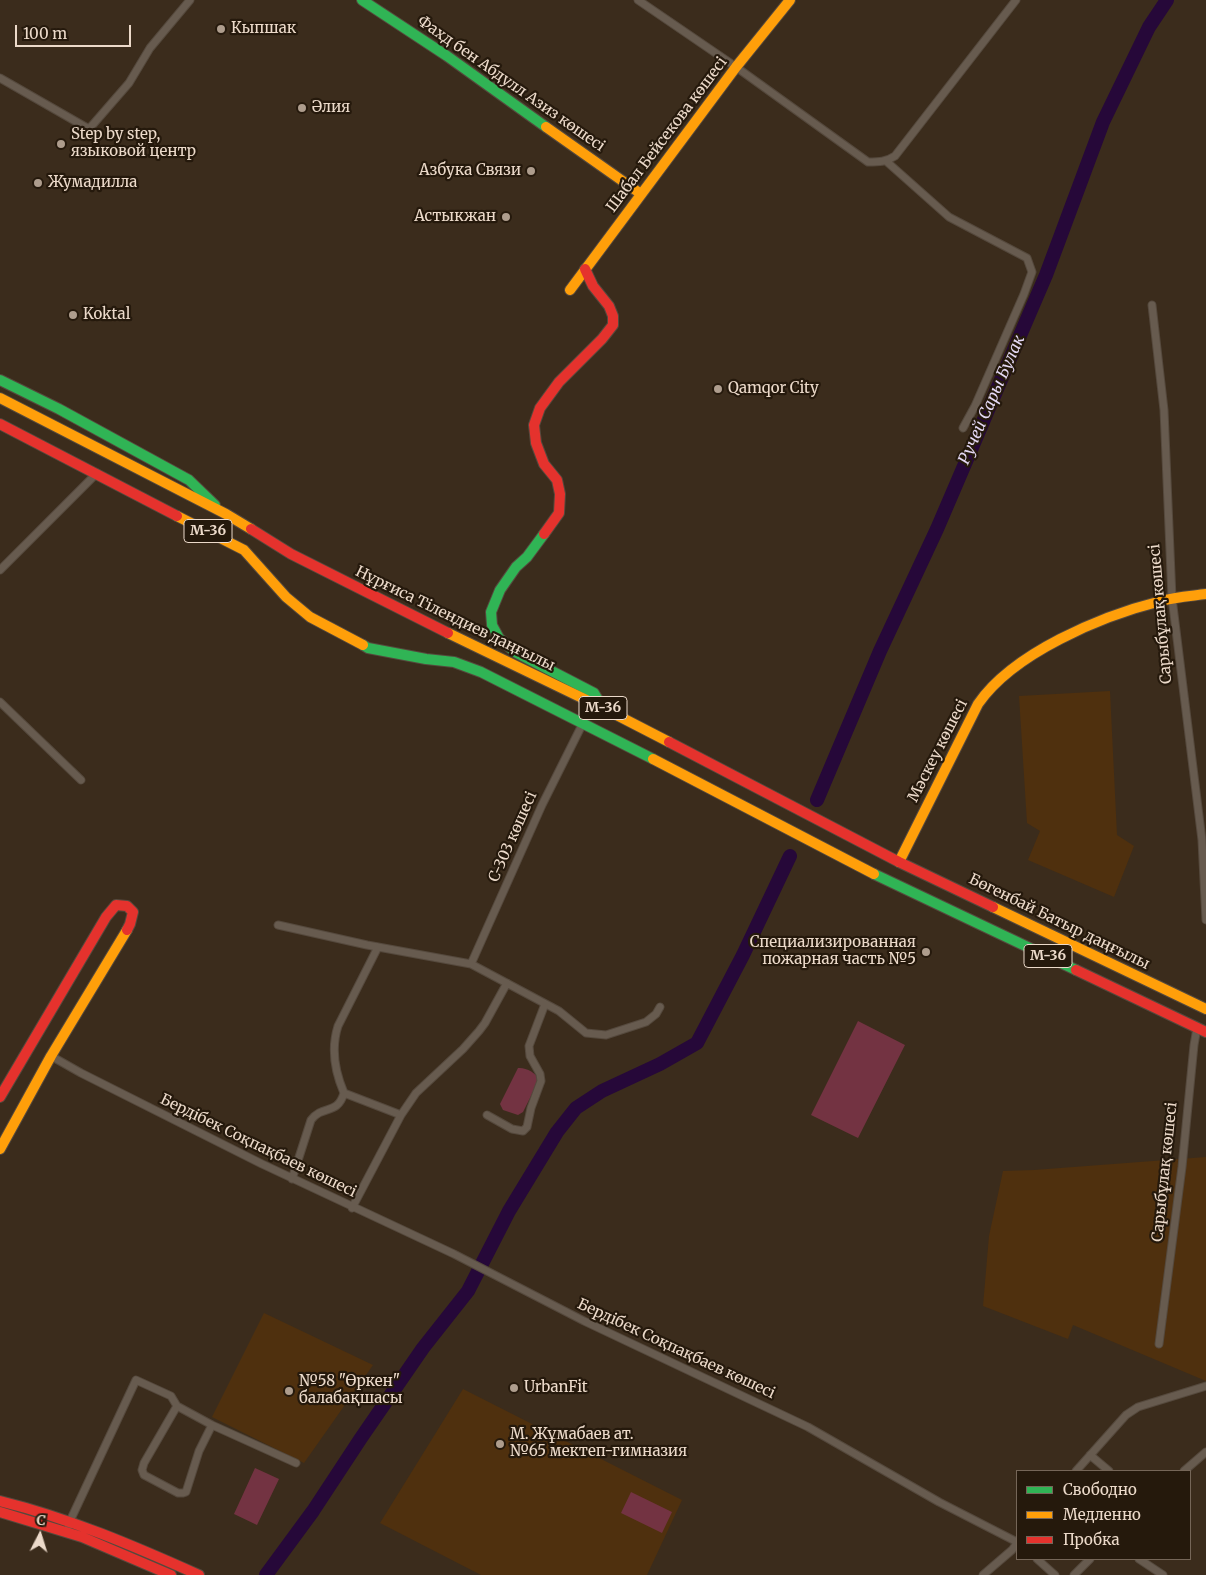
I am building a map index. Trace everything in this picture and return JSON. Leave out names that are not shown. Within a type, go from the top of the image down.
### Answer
[{"type":"main road","name":"Фахд бен Абдулл Азиз көшесі","points":[[363,0],[447,56],[641,194]]},
{"type":"main road","name":"Шабал Бейсекова көшесі","points":[[570,290],[736,67],[790,0]]},
{"type":"main road","points":[[585,269],[593,286],[609,306],[613,316],[613,325],[602,339],[559,382],[540,408],[534,425],[534,435],[544,464],[557,480],[560,494],[559,513],[527,557],[516,567],[500,590],[490,612],[492,625],[499,638],[515,652],[594,692],[603,708]]},
{"type":"main road","points":[[0,380],[59,409],[189,480],[226,514]]},
{"type":"main road","name":"Нұрғиса Тілендиев даңғылы","points":[[1,400],[226,514],[249,541],[286,597],[304,613],[368,648],[426,659],[454,662],[481,672],[728,796],[889,882]]},
{"type":"main road","name":"Нұрғиса Тілендиев даңғылы","points":[[0,424],[96,473],[249,541],[291,554],[603,708],[899,862]]},
{"type":"main road","name":"Мәскеу көшесі","points":[[889,882],[978,704],[987,691],[1017,664],[1053,643],[1113,615],[1172,598],[1206,594]]},
{"type":"main road","points":[[728,796],[737,778]]},
{"type":"main road","name":"Бөгенбай Батыр даңғылы","points":[[899,862],[1206,1008]]},
{"type":"main road","name":"M-36","points":[[889,882],[1202,1030]]},
{"type":"main road","points":[[0,1097],[106,917],[116,905],[122,904],[130,908],[133,912],[130,924],[52,1056],[0,1149]]},
{"type":"main road","name":"Сарыбұлақ көшесі","points":[[1202,1030],[1206,1008]]},
{"type":"main road","points":[[0,1502],[24,1506],[70,1521],[127,1542],[199,1575]]},
{"type":"main road","points":[[0,1512],[67,1532],[171,1575]]},
{"type":"street","points":[[0,78],[89,129],[129,83],[150,48],[190,0]]},
{"type":"street","points":[[638,0],[736,67],[868,162],[883,162],[895,156],[1016,0]]},
{"type":"street","points":[[883,162],[949,217],[1027,258],[1030,265],[1032,272],[1024,294],[975,406],[963,428]]},
{"type":"street","name":"Сарыбұлақ көшесі","points":[[1152,305],[1164,410],[1172,598],[1204,840],[1206,920]]},
{"type":"street","points":[[0,570],[96,473]]},
{"type":"street","points":[[0,702],[81,780]]},
{"type":"street","name":"С-303 көшесі","points":[[471,964],[542,805],[583,723]]},
{"type":"street","points":[[278,925],[378,947],[471,964],[559,1011],[586,1033],[606,1035],[646,1022],[656,1014],[660,1007]]},
{"type":"street","points":[[292,1178],[311,1120],[316,1113],[337,1106],[342,1101],[344,1092],[336,1067],[334,1040],[338,1026],[378,947]]},
{"type":"street","points":[[352,1208],[400,1114],[416,1093],[463,1049],[479,1031],[507,984]]},
{"type":"street","points":[[487,1115],[512,1129],[523,1131],[527,1127],[531,1108],[541,1081],[540,1074],[530,1056],[529,1046],[545,1004]]},
{"type":"street","name":"Сарыбұлақ көшесі","points":[[1160,1344],[1182,1167],[1194,1044],[1202,1030]]},
{"type":"street","name":"Бердібек Соқпақбаев көшесі","points":[[52,1056],[90,1078],[352,1208],[454,1254],[584,1321],[808,1427],[939,1502],[1016,1542]]},
{"type":"street","points":[[344,1092],[400,1114]]},
{"type":"street","points":[[67,1532],[70,1521],[136,1380],[171,1396],[177,1406],[212,1425],[296,1463]]},
{"type":"street","points":[[1077,1470],[1126,1415],[1138,1407],[1206,1386]]},
{"type":"street","points":[[177,1406],[144,1463],[142,1470],[144,1475],[178,1493],[186,1492],[198,1451],[212,1425]]},
{"type":"street","points":[[1185,1470],[1206,1452]]},
{"type":"street","points":[[1090,1454],[1108,1470]]},
{"type":"street","points":[[983,1575],[1016,1544]]},
{"type":"street","points":[[1038,1560],[1055,1575]]},
{"type":"street","points":[[1074,1575],[1089,1560]]},
{"type":"street","points":[[1140,1560],[1163,1575]]},
{"type":"shaded area","points":[[1110,691],[1117,835],[1134,846],[1114,897],[1028,860],[1040,831],[1027,823],[1019,696]]},
{"type":"shaded area","points":[[858,1021],[905,1045],[858,1138],[811,1115]]},
{"type":"shaded area","points":[[518,1068],[530,1071],[539,1080],[523,1112],[518,1115],[503,1110],[500,1104]]},
{"type":"shaded area","points":[[1206,1157],[1206,1381],[1073,1325],[1068,1339],[983,1306],[989,1236],[1003,1171]]},
{"type":"shaded area","name":"№58 \"Өркен\" балабақшасы","points":[[264,1313],[373,1365],[304,1463],[212,1417]]},
{"type":"shaded area","name":"М. Жұмабаев ат. №65 мектеп-гимназия","points":[[463,1389],[682,1500],[647,1575],[481,1575],[380,1523]]},
{"type":"shaded area","points":[[255,1468],[279,1479],[257,1525],[234,1514]]},
{"type":"shaded area","points":[[631,1492],[672,1512],[662,1533],[621,1513]]},
{"type":"waterway","name":"Ручей Сары Булак","points":[[817,800],[880,651],[937,529],[1046,275],[1103,122],[1149,27],[1167,0]]},
{"type":"waterway","points":[[266,1575],[313,1511],[423,1348],[468,1291],[509,1211],[557,1132],[576,1108],[602,1091],[660,1064],[697,1043],[743,955],[790,856]]},
{"type":"traffic: fast","points":[[362,0],[447,56],[546,127]]},
{"type":"traffic: fast","points":[[0,380],[59,409],[189,480],[215,505]]},
{"type":"traffic: fast","points":[[544,534],[527,557],[516,567],[500,590],[491,612],[492,625],[499,638],[515,652],[594,693],[603,708]]},
{"type":"traffic: fast","points":[[363,645],[368,648],[426,659],[454,662],[481,672],[653,759]]},
{"type":"traffic: fast","points":[[874,874],[1076,970]]},
{"type":"traffic: slow","points":[[570,290],[736,67],[790,0]]},
{"type":"traffic: slow","points":[[546,127],[641,194]]},
{"type":"traffic: slow","points":[[0,398],[226,514],[251,529]]},
{"type":"traffic: slow","points":[[177,516],[244,550],[286,597],[310,617],[363,645]]},
{"type":"traffic: slow","points":[[899,862],[978,704],[993,686],[1035,653],[1086,627],[1112,616],[1166,600],[1206,594]]},
{"type":"traffic: slow","points":[[448,633],[669,742]]},
{"type":"traffic: slow","points":[[653,759],[874,874]]},
{"type":"traffic: slow","points":[[993,907],[1206,1009]]},
{"type":"traffic: slow","points":[[0,1149],[51,1056],[127,930]]},
{"type":"traffic: jam","points":[[544,534],[559,513],[560,494],[557,480],[544,464],[536,443],[534,425],[540,408],[559,382],[602,339],[613,325],[613,316],[609,306],[593,286],[585,269]]},
{"type":"traffic: jam","points":[[0,424],[177,516]]},
{"type":"traffic: jam","points":[[251,529],[291,554],[448,633]]},
{"type":"traffic: jam","points":[[669,742],[899,862],[993,907]]},
{"type":"traffic: jam","points":[[0,1097],[106,917],[116,905],[127,906],[133,912],[127,930]]},
{"type":"traffic: jam","points":[[1076,970],[1206,1032]]},
{"type":"traffic: jam","points":[[0,1501],[76,1524],[126,1543],[199,1575]]},
{"type":"traffic: jam","points":[[0,1512],[82,1537],[171,1575]]},
{"type":"place","name":"Кыпшак","points":[[221,29]]},
{"type":"place","name":"Әлия","points":[[302,108]]},
{"type":"place","name":"Step by step, языковой центр","points":[[61,144]]},
{"type":"place","name":"Азбука Связи","points":[[531,171]]},
{"type":"place","name":"Жумадилла","points":[[38,183]]},
{"type":"place","name":"Астыкжан","points":[[506,217]]},
{"type":"place","name":"Koktal","points":[[73,315]]},
{"type":"place","name":"Qamqor City","points":[[718,389]]},
{"type":"place","name":"Специализированная пожарная часть №5","points":[[926,952]]},
{"type":"place","name":"UrbanFit","points":[[514,1388]]},
{"type":"place","name":"№58 \"Өркен\" балабақшасы","points":[[289,1391]]},
{"type":"place","name":"М. Жұмабаев ат. №65 мектеп-гимназия","points":[[500,1444]]}]
